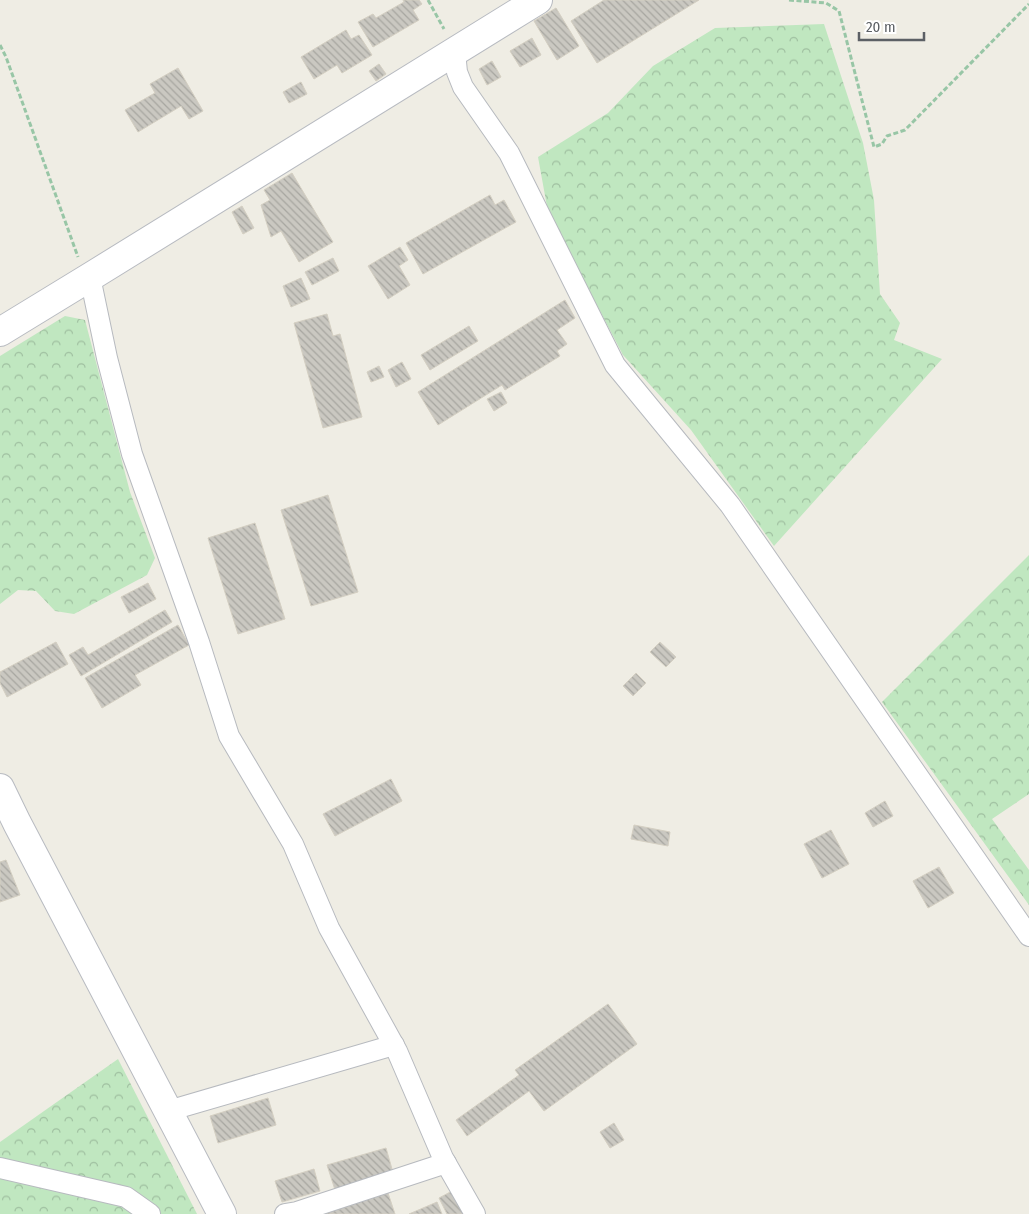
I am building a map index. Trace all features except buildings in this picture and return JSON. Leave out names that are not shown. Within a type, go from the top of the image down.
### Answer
[{"type":"street","points":[[0,332],[538,0]]},
{"type":"street","points":[[456,52],[457,72],[463,86],[509,153],[615,365],[730,505],[1029,936]]},
{"type":"street","points":[[90,277],[105,348],[132,454],[199,642],[229,736],[293,844],[329,928],[394,1046],[446,1163],[475,1214]]},
{"type":"street","points":[[0,788],[222,1214]]},
{"type":"street","points":[[168,1111],[394,1046]]},
{"type":"street","points":[[284,1214],[297,1212],[446,1163]]},
{"type":"street","points":[[0,1168],[126,1197],[150,1214]]},
{"type":"path","points":[[428,0],[456,52]]},
{"type":"path","points":[[789,0],[826,3],[839,11],[874,147],[882,144],[887,136],[905,130],[1029,4]]},
{"type":"path","points":[[0,45],[77,254],[90,277]]},
{"type":"green space","points":[[824,24],[863,143],[874,200],[880,294],[900,323],[894,340],[942,359],[774,546],[691,430],[623,355],[548,212],[538,157],[608,113],[653,66],[715,28]]},
{"type":"green space","points":[[65,316],[85,320],[130,492],[155,558],[147,575],[74,614],[55,611],[36,591],[18,590],[0,604],[0,356]]},
{"type":"green space","points":[[1029,555],[1029,794],[992,819],[1029,870],[1029,905],[882,702]]},
{"type":"green space","points":[[118,1059],[197,1214],[0,1214],[0,1142]]}]
